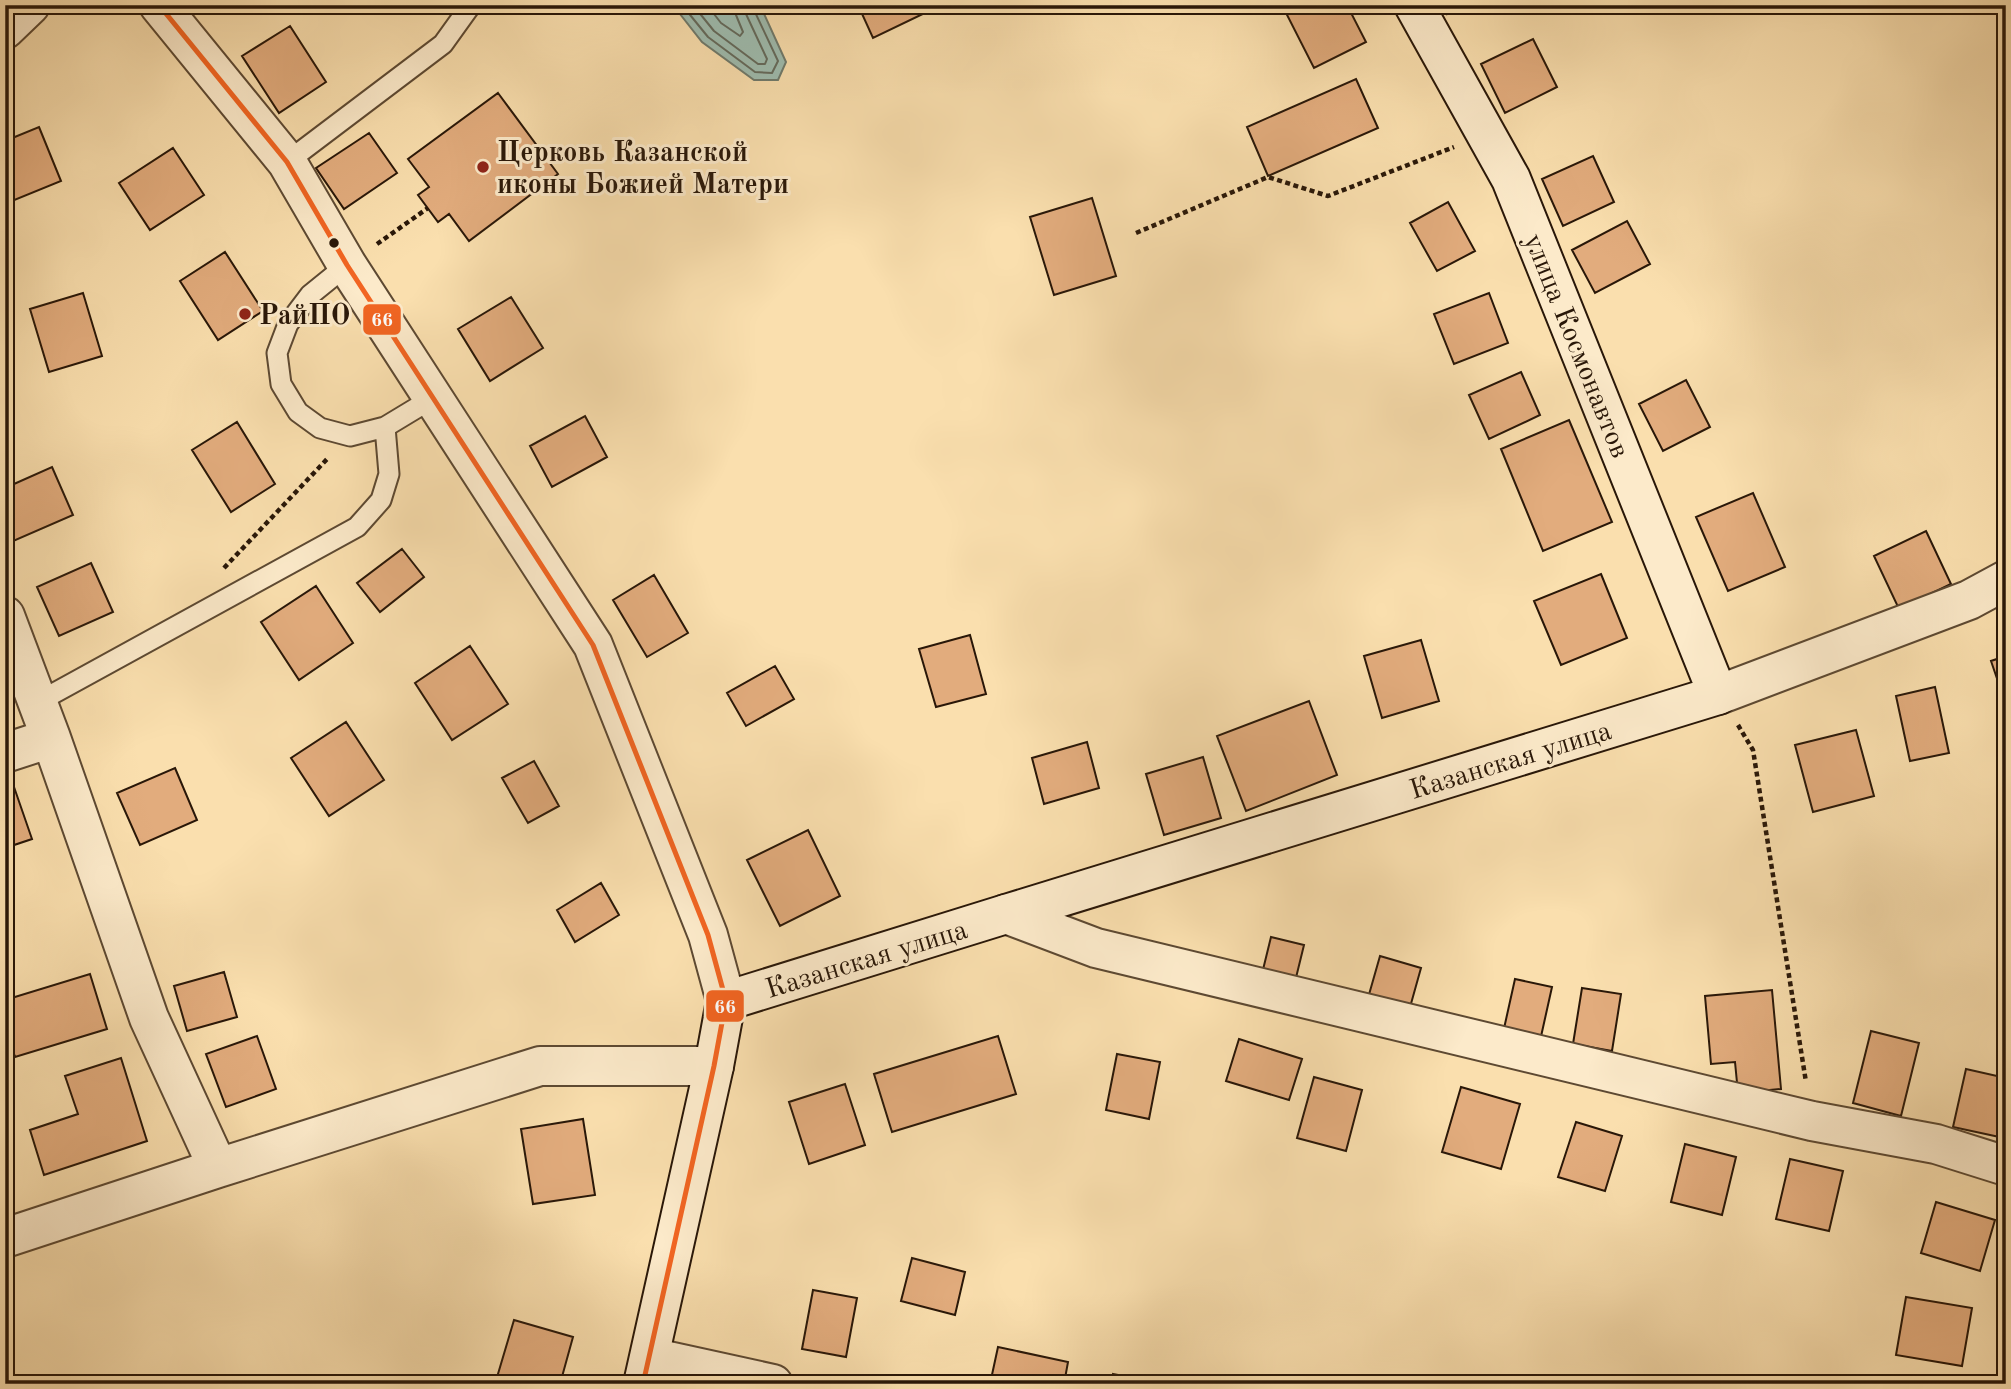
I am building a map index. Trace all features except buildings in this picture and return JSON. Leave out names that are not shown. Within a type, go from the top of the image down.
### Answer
[{"type":"street","points":[[5,29],[30,5]]},
{"type":"street","points":[[159,5],[287,162],[347,265],[593,645],[708,934],[726,1001],[646,1370],[773,1384]]},
{"type":"street","name":"улица Космонавтов","points":[[1414,5],[1511,179],[1718,695]]},
{"type":"street","name":"Казанская улица","points":[[726,1001],[1718,695],[1969,600],[2006,580]]},
{"type":"street","points":[[5,616],[51,738],[149,1018],[218,1168]]},
{"type":"street","points":[[5,753],[51,738]]},
{"type":"street","name":"Казанская улица","points":[[1006,914],[1096,948],[1812,1121],[1936,1144],[2006,1166]]},
{"type":"street","points":[[5,1238],[540,1066],[714,1066]]},
{"type":"lane","points":[[287,162],[443,44],[471,5]]},
{"type":"lane","points":[[347,265],[310,295],[288,324],[277,353],[281,384],[298,412],[320,428],[350,436],[385,427],[433,398]]},
{"type":"lane","points":[[38,702],[357,527],[381,500],[389,474],[385,427]]},
{"type":"path","points":[[1136,233],[1268,177],[1328,196],[1486,135]]},
{"type":"path","points":[[347,265],[428,208]]},
{"type":"path","points":[[218,575],[350,436]]},
{"type":"path","points":[[1718,695],[1753,750],[1812,1121]]},
{"type":"water","points":[[673,5],[760,5],[786,62],[778,80],[754,80],[702,42]]},
{"type":"transit line","name":"66","points":[[159,5],[287,162],[347,265],[593,645],[708,935],[726,1001],[643,1384]]},
{"type":"place","name":"Церковь Казанской иконы Божией Матери","points":[[483,167]]},
{"type":"place","name":"РайПО","points":[[245,314]]}]
